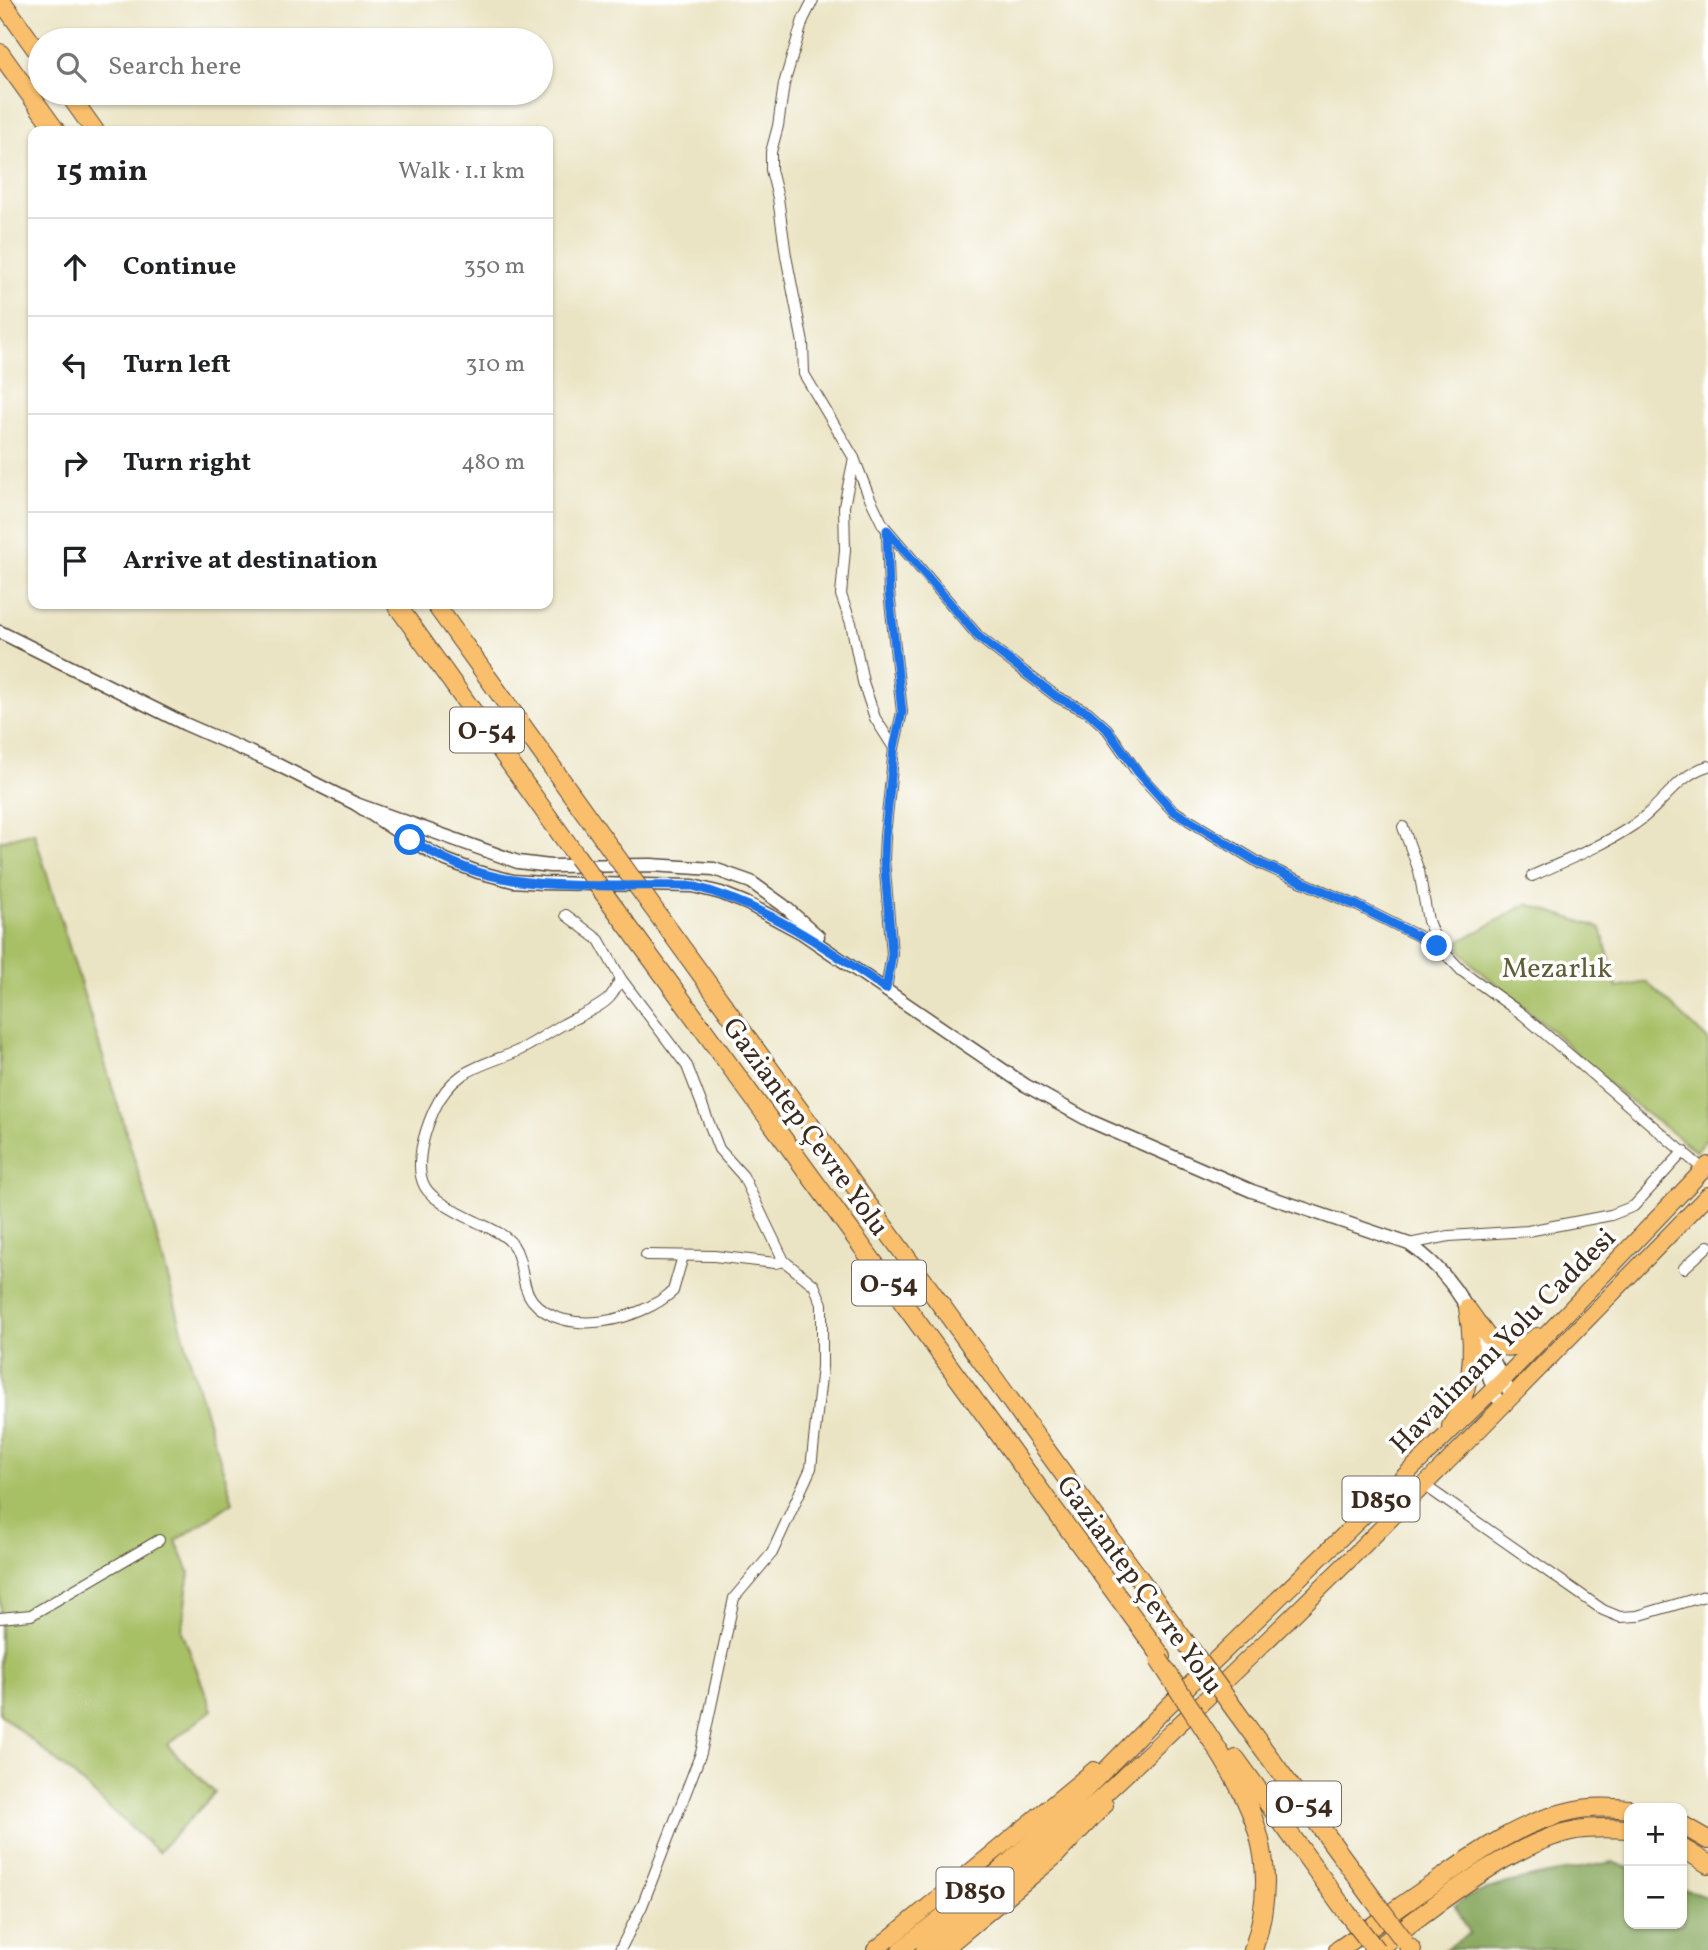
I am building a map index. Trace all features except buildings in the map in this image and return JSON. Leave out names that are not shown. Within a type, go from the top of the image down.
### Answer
[{"type":"highway","points":[[1,0],[28,38]]},
{"type":"highway","points":[[0,53],[28,92]]},
{"type":"highway","points":[[37,105],[52,126]]},
{"type":"highway","points":[[77,105],[91,126]]},
{"type":"highway","name":"Gaziantep Çevre Yolu","points":[[400,609],[1136,1620],[1209,1729],[1375,1950]]},
{"type":"highway","name":"Gaziantep Çevre Yolu","points":[[439,609],[1408,1946]]},
{"type":"highway","name":"Havalimanı Yolu Caddesi","points":[[900,1950],[995,1874],[1061,1815],[1498,1385],[1706,1168]]},
{"type":"highway","name":"Havalimanı Yolu Caddesi","points":[[924,1950],[1017,1872],[1131,1770],[1320,1590],[1708,1195]]},
{"type":"highway","points":[[1467,1308],[1490,1339],[1504,1349],[1524,1346],[1565,1317]]},
{"type":"highway","points":[[1438,1443],[1454,1419],[1465,1393],[1471,1365],[1472,1336],[1467,1308]]},
{"type":"highway","points":[[875,1950],[1148,1727]]},
{"type":"highway","points":[[1209,1729],[1250,1807],[1261,1842],[1265,1874],[1263,1911],[1253,1950]]},
{"type":"highway","points":[[943,1950],[1056,1856],[1092,1821],[1131,1770]]},
{"type":"highway","points":[[1338,1950],[1461,1864],[1533,1823],[1571,1811],[1605,1807],[1624,1809]]},
{"type":"highway","points":[[1375,1950],[1472,1880],[1541,1841],[1575,1830],[1605,1827],[1624,1829]]},
{"type":"highway","points":[[1687,1828],[1708,1840]]},
{"type":"highway","points":[[1687,1851],[1708,1864]]},
{"type":"street","points":[[813,0],[803,20],[784,84],[771,152],[771,170],[803,343],[804,374],[855,458],[868,494],[887,530],[979,637],[1057,697],[1088,712],[1107,729],[1138,772],[1172,810],[1261,864],[1358,906],[1437,946],[1462,971],[1522,1014],[1706,1168]]},
{"type":"street","points":[[855,458],[844,506],[845,550],[841,595],[851,623],[863,682],[875,718],[894,748]]},
{"type":"street","points":[[886,989],[892,954],[884,859],[894,748],[902,712],[889,592],[887,530]]},
{"type":"street","points":[[0,632],[185,724],[274,763],[356,804],[518,862],[550,866],[651,865],[714,869],[751,882],[783,905],[848,963]]},
{"type":"street","points":[[1532,876],[1611,839],[1639,822],[1683,779],[1708,766]]},
{"type":"street","points":[[356,804],[446,860],[513,881],[693,886],[721,893],[802,933],[1025,1085],[1090,1121],[1252,1191],[1409,1244],[1447,1276],[1467,1308],[1507,1402]]},
{"type":"street","points":[[1403,827],[1419,871],[1428,921],[1437,946]]},
{"type":"street","points":[[566,915],[599,940],[621,979],[687,1066],[719,1149],[743,1176],[784,1261],[814,1285],[822,1304],[822,1367],[811,1468],[772,1553],[734,1598],[701,1753],[642,1906],[620,1950]]},
{"type":"street","points":[[621,979],[608,999],[592,1009],[516,1052],[469,1069],[456,1079],[436,1105],[427,1126],[421,1151],[424,1185],[456,1212],[514,1246],[524,1284],[533,1300],[565,1321],[601,1322],[625,1316],[659,1301],[673,1291],[683,1256]]},
{"type":"street","points":[[1409,1244],[1449,1236],[1528,1231],[1611,1215],[1634,1206],[1684,1151]]},
{"type":"street","points":[[1684,1268],[1708,1246]]},
{"type":"street","points":[[646,1255],[714,1256],[775,1263],[784,1261]]},
{"type":"street","points":[[1424,1485],[1603,1610],[1620,1618],[1637,1616],[1708,1595]]},
{"type":"street","points":[[0,1618],[31,1615],[159,1540]]},
{"type":"green space","points":[[34,832],[145,1194],[198,1388],[233,1502],[176,1541],[189,1572],[182,1631],[212,1710],[167,1745],[215,1793],[158,1852],[72,1774],[0,1714],[0,841]]},
{"type":"green space","name":"Mezarlık","points":[[1527,904],[1601,928],[1617,988],[1647,982],[1708,1040],[1708,1137],[1696,1151],[1618,1092],[1547,1026],[1475,967],[1455,944]]},
{"type":"green space","points":[[1612,1862],[1624,1866],[1624,1929],[1687,1929],[1687,1890],[1708,1898],[1708,1950],[1446,1949],[1470,1933],[1454,1905],[1489,1889],[1552,1873]]},
{"type":"route","points":[[410,840],[446,860],[513,881],[693,886],[721,893],[802,933],[886,989],[892,954],[884,859],[885,836],[894,748],[902,712],[889,592],[887,530],[979,637],[1057,697],[1088,712],[1107,729],[1138,772],[1172,810],[1261,864],[1358,906],[1437,946]]}]
